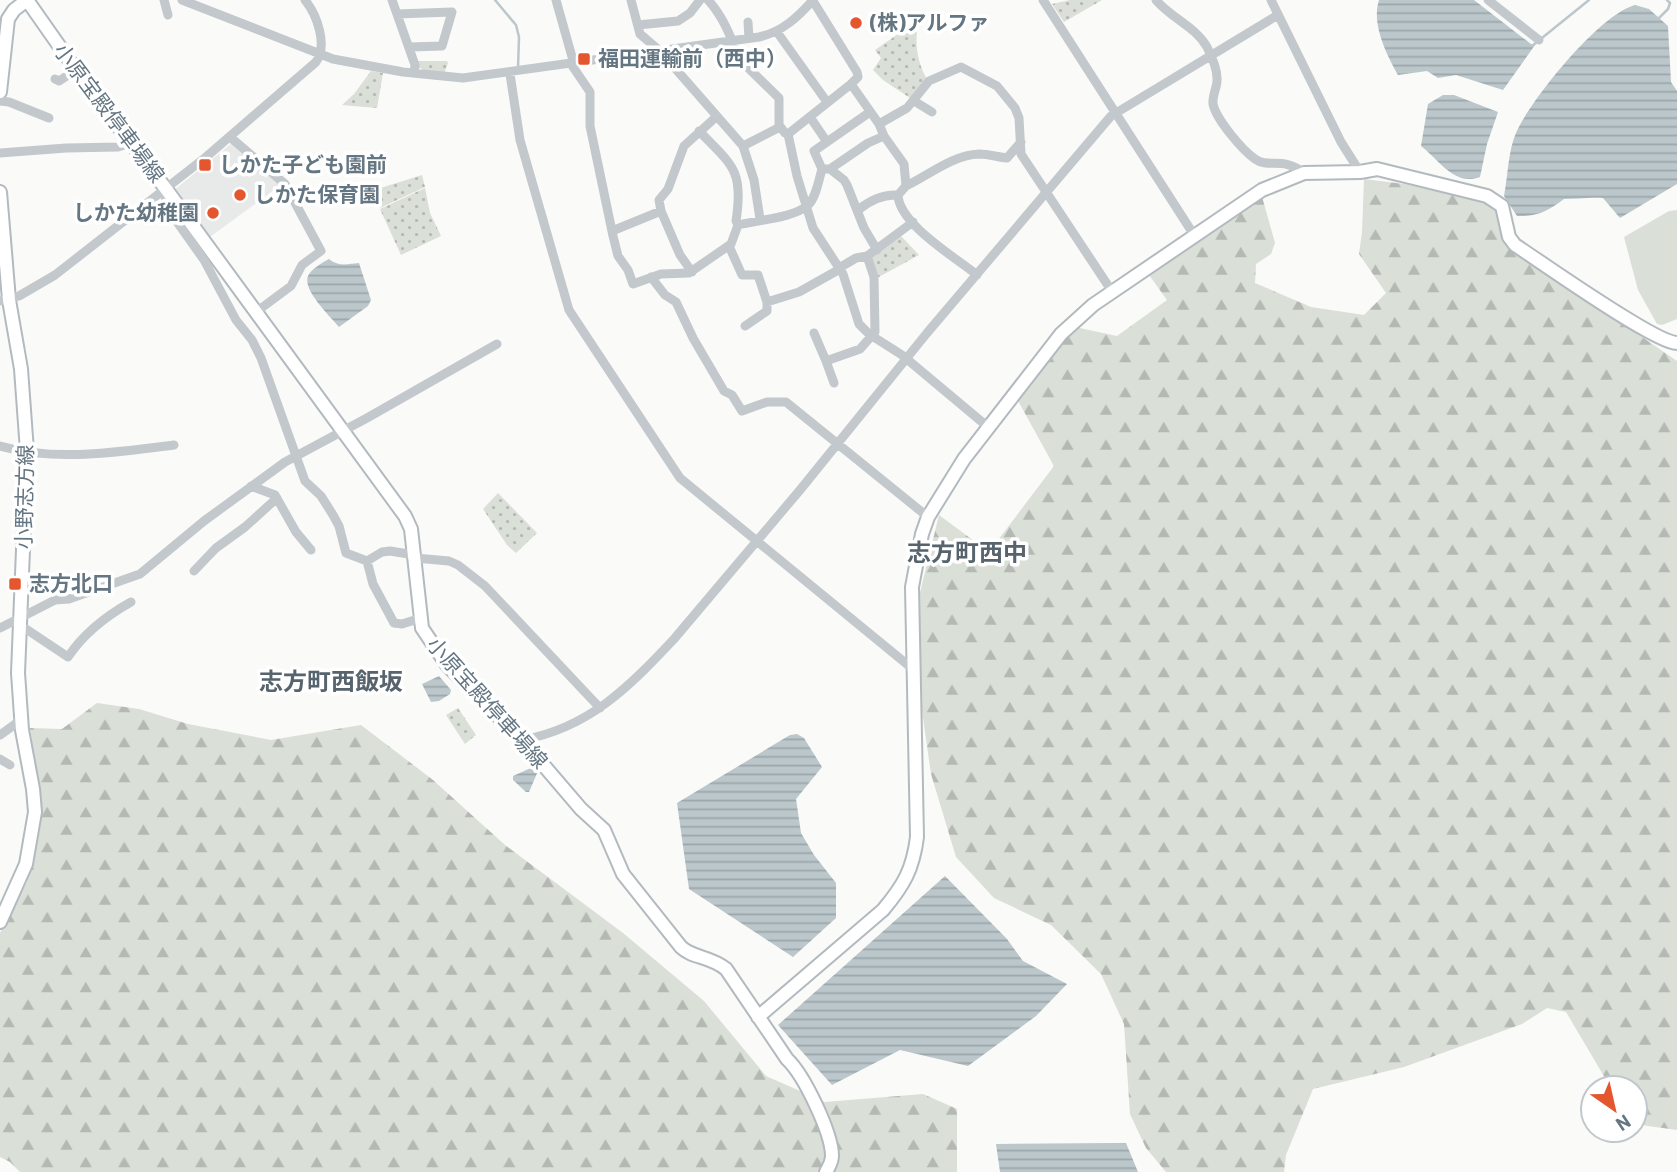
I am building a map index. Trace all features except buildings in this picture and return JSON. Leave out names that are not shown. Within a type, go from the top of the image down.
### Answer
[{"type":"main road","points":[[0,92],[4,17],[27,0]]},
{"type":"main road","name":"小原宝殿停車場線","points":[[27,0],[405,516],[411,529],[425,635],[447,665],[522,740],[581,809],[604,830],[622,874],[681,947],[687,953],[715,960],[726,969],[787,1059],[797,1069],[810,1091],[828,1140],[832,1156],[826,1172]]},
{"type":"main road","points":[[758,1017],[883,910],[910,872],[917,837],[912,587],[922,534],[928,517],[964,459],[1060,334],[1093,305],[1262,190],[1304,173],[1377,169],[1487,196],[1502,206],[1510,237],[1515,245],[1638,326],[1669,343],[1677,343]]},
{"type":"main road","name":"小野志方線","points":[[0,192],[4,301],[21,369],[27,451],[18,673],[21,720],[35,812],[33,833],[20,881],[0,922]]},
{"type":"street","points":[[164,0],[167,15]]},
{"type":"street","points":[[183,0],[320,55],[414,73],[463,78],[510,74],[777,32],[813,0],[858,77],[810,117],[744,148],[732,166]]},
{"type":"street","points":[[4,301],[55,275],[166,190],[316,62],[322,46],[314,11],[305,0]]},
{"type":"street","points":[[392,0],[410,47],[415,65],[414,73]]},
{"type":"street","points":[[556,0],[573,64],[590,92],[590,126],[612,232],[618,256],[628,270],[633,284],[651,277],[692,272],[729,246],[738,225],[738,182],[732,166],[698,131]]},
{"type":"street","points":[[631,0],[640,34],[660,51],[744,148],[754,180],[760,219]]},
{"type":"street","points":[[638,25],[678,21],[690,13],[700,0]]},
{"type":"street","points":[[708,0],[716,8],[736,56],[779,98],[784,130],[813,228],[839,268],[859,324],[907,359],[988,427]]},
{"type":"street","points":[[1043,0],[1194,235]]},
{"type":"street","points":[[1156,0],[1199,36],[1210,55],[1217,78],[1213,105],[1232,136],[1254,159],[1262,163],[1283,162],[1296,166],[1304,173]]},
{"type":"street","points":[[1271,0],[1341,142],[1360,172]]},
{"type":"street","points":[[1488,0],[1539,40]]},
{"type":"street","points":[[397,14],[452,12],[442,46],[410,47]]},
{"type":"street","points":[[522,740],[559,731],[600,708],[674,639],[1111,116],[1278,15]]},
{"type":"street","points":[[748,22],[749,38]]},
{"type":"street","points":[[777,32],[827,102]]},
{"type":"street","points":[[879,124],[907,108],[929,81],[961,66],[997,86],[1015,108],[1019,118],[1021,154],[1113,292]]},
{"type":"street","points":[[55,79],[59,81],[76,70]]},
{"type":"street","points":[[510,74],[520,140],[569,310],[680,478],[914,670]]},
{"type":"street","points":[[851,84],[904,164],[906,186]]},
{"type":"street","points":[[0,101],[49,118]]},
{"type":"street","points":[[914,101],[932,112]]},
{"type":"street","points":[[870,112],[814,151],[826,169],[844,180],[864,228],[877,250]]},
{"type":"street","points":[[692,272],[680,256],[659,200],[668,189],[684,146],[716,117]]},
{"type":"street","points":[[810,117],[827,142]]},
{"type":"street","points":[[738,225],[807,207],[826,169],[884,136]]},
{"type":"street","points":[[230,137],[285,184],[321,251],[302,265],[291,286],[256,312]]},
{"type":"street","points":[[898,195],[906,186],[968,156],[978,154],[1007,158],[1021,142]]},
{"type":"street","points":[[0,153],[118,147],[131,143]]},
{"type":"street","points":[[166,190],[165,205],[204,260],[236,320],[261,358],[305,481],[321,496],[333,515],[339,526],[346,553],[367,561]]},
{"type":"street","points":[[858,210],[889,194],[898,195]]},
{"type":"street","points":[[898,195],[901,209],[937,247],[951,254],[977,275]]},
{"type":"street","points":[[612,232],[661,211]]},
{"type":"street","points":[[767,302],[799,292],[856,258],[867,256],[913,222]]},
{"type":"street","points":[[729,246],[742,275],[758,275],[767,302],[767,311],[745,326]]},
{"type":"street","points":[[827,361],[860,349],[875,332],[874,277],[867,256]]},
{"type":"street","points":[[651,277],[665,295],[676,302],[693,338],[724,391],[732,395],[742,411],[768,402],[786,402],[928,517]]},
{"type":"street","points":[[814,333],[834,383]]},
{"type":"street","points":[[0,628],[20,623],[55,600],[69,598],[140,574],[285,462],[498,344]]},
{"type":"street","points":[[0,446],[79,456],[174,445]]},
{"type":"street","points":[[251,486],[274,494],[296,532],[311,550]]},
{"type":"street","points":[[194,571],[216,548],[245,527],[277,498]]},
{"type":"street","points":[[367,561],[382,552],[390,551],[449,561],[458,565],[485,586],[600,708]]},
{"type":"street","points":[[367,561],[370,577],[394,623],[402,624],[421,618]]},
{"type":"street","points":[[20,623],[68,657],[76,645],[106,617],[131,602]]},
{"type":"street","points":[[0,737],[8,727],[21,720]]},
{"type":"street","points":[[0,758],[10,765]]},
{"type":"shaded area","points":[[1379,0],[1474,0],[1535,45],[1503,90],[1456,75],[1438,78],[1427,71],[1398,75],[1379,29]]},
{"type":"shaded area","points":[[1635,5],[1649,9],[1668,26],[1671,82],[1677,91],[1677,184],[1620,218],[1603,198],[1564,199],[1542,212],[1517,216],[1504,196],[1511,148],[1524,118],[1551,80],[1586,40],[1620,12]]},
{"type":"shaded area","points":[[1443,95],[1454,95],[1498,112],[1480,177],[1471,179],[1455,175],[1421,146],[1428,104]]},
{"type":"shaded area","points":[[232,143],[281,185],[210,237],[173,191]]},
{"type":"shaded area","points":[[329,259],[340,264],[359,263],[371,300],[368,306],[339,327],[313,296],[307,282],[312,271]]},
{"type":"shaded area","points":[[439,676],[451,690],[450,694],[439,701],[431,702],[422,684]]},
{"type":"shaded area","points":[[797,734],[804,738],[822,767],[796,799],[801,833],[836,883],[836,918],[793,957],[689,889],[677,803],[790,735]]},
{"type":"shaded area","points":[[533,767],[538,771],[529,792],[526,792],[513,780],[513,776]]},
{"type":"shaded area","points":[[945,876],[1007,939],[1023,961],[1067,984],[1036,1016],[968,1066],[900,1050],[832,1085],[778,1025]]},
{"type":"shaded area","points":[[1126,1143],[1138,1172],[1000,1172],[996,1144]]},
{"type":"green space","points":[[1070,0],[1102,0],[1064,22],[1052,4]]},
{"type":"green space","points":[[917,32],[918,57],[927,79],[913,100],[873,70],[881,58],[875,50],[898,34]]},
{"type":"green space","points":[[417,61],[448,63],[444,74],[421,71],[423,69],[419,68]]},
{"type":"green space","points":[[371,71],[383,73],[377,108],[342,105],[354,94]]},
{"type":"green space","points":[[422,175],[425,187],[380,208],[371,191]]},
{"type":"green space","points":[[1364,179],[1404,184],[1497,205],[1511,247],[1677,361],[1677,1130],[1649,1126],[1649,1074],[1603,1074],[1566,1012],[1547,1008],[1522,1024],[1404,1067],[1313,1089],[1286,1155],[1284,1172],[1166,1172],[1146,1148],[1130,1114],[1124,1024],[1101,974],[1051,925],[994,898],[956,857],[931,774],[918,683],[916,609],[939,515],[989,552],[1054,466],[1017,399],[1075,327],[1117,336],[1167,300],[1147,272],[1261,193],[1275,243],[1271,254],[1256,264],[1255,283],[1311,307],[1364,315],[1386,293],[1359,254]]},
{"type":"green space","points":[[425,188],[430,213],[441,236],[401,255],[380,209]]},
{"type":"green space","points":[[1677,210],[1677,319],[1662,325],[1657,324],[1638,290],[1624,237],[1669,211]]},
{"type":"green space","points":[[901,236],[919,255],[877,278],[869,257]]},
{"type":"green space","points":[[498,493],[537,533],[516,553],[507,545],[483,509]]},
{"type":"green space","points":[[97,703],[139,709],[188,724],[271,740],[361,725],[433,780],[505,845],[623,933],[704,1001],[766,1076],[825,1102],[923,1094],[957,1109],[957,1172],[20,1172],[0,1157],[0,933],[27,882],[41,811],[30,728],[62,729]]},
{"type":"green space","points":[[458,708],[476,735],[465,744],[446,715]]},
{"type":"waterway","points":[[495,0],[516,25],[519,37],[518,68]]},
{"type":"waterway","points":[[1532,46],[1589,0]]},
{"type":"waterway","points":[[1659,18],[1668,9],[1670,3],[1667,0]]},
{"type":"place","name":"(株)アルファ","points":[[856,23]]},
{"type":"place","name":"福田運輸前（西中）","points":[[584,59]]},
{"type":"place","name":"しかた子ども園前","points":[[205,165]]},
{"type":"place","name":"しかた保育園","points":[[240,195]]},
{"type":"place","name":"しかた幼稚園","points":[[213,213]]},
{"type":"place","name":"志方北口","points":[[15,584]]},
{"type":"district","name":"志方町西中","points":[[967,553]]},
{"type":"district","name":"志方町西飯坂","points":[[331,682]]}]
